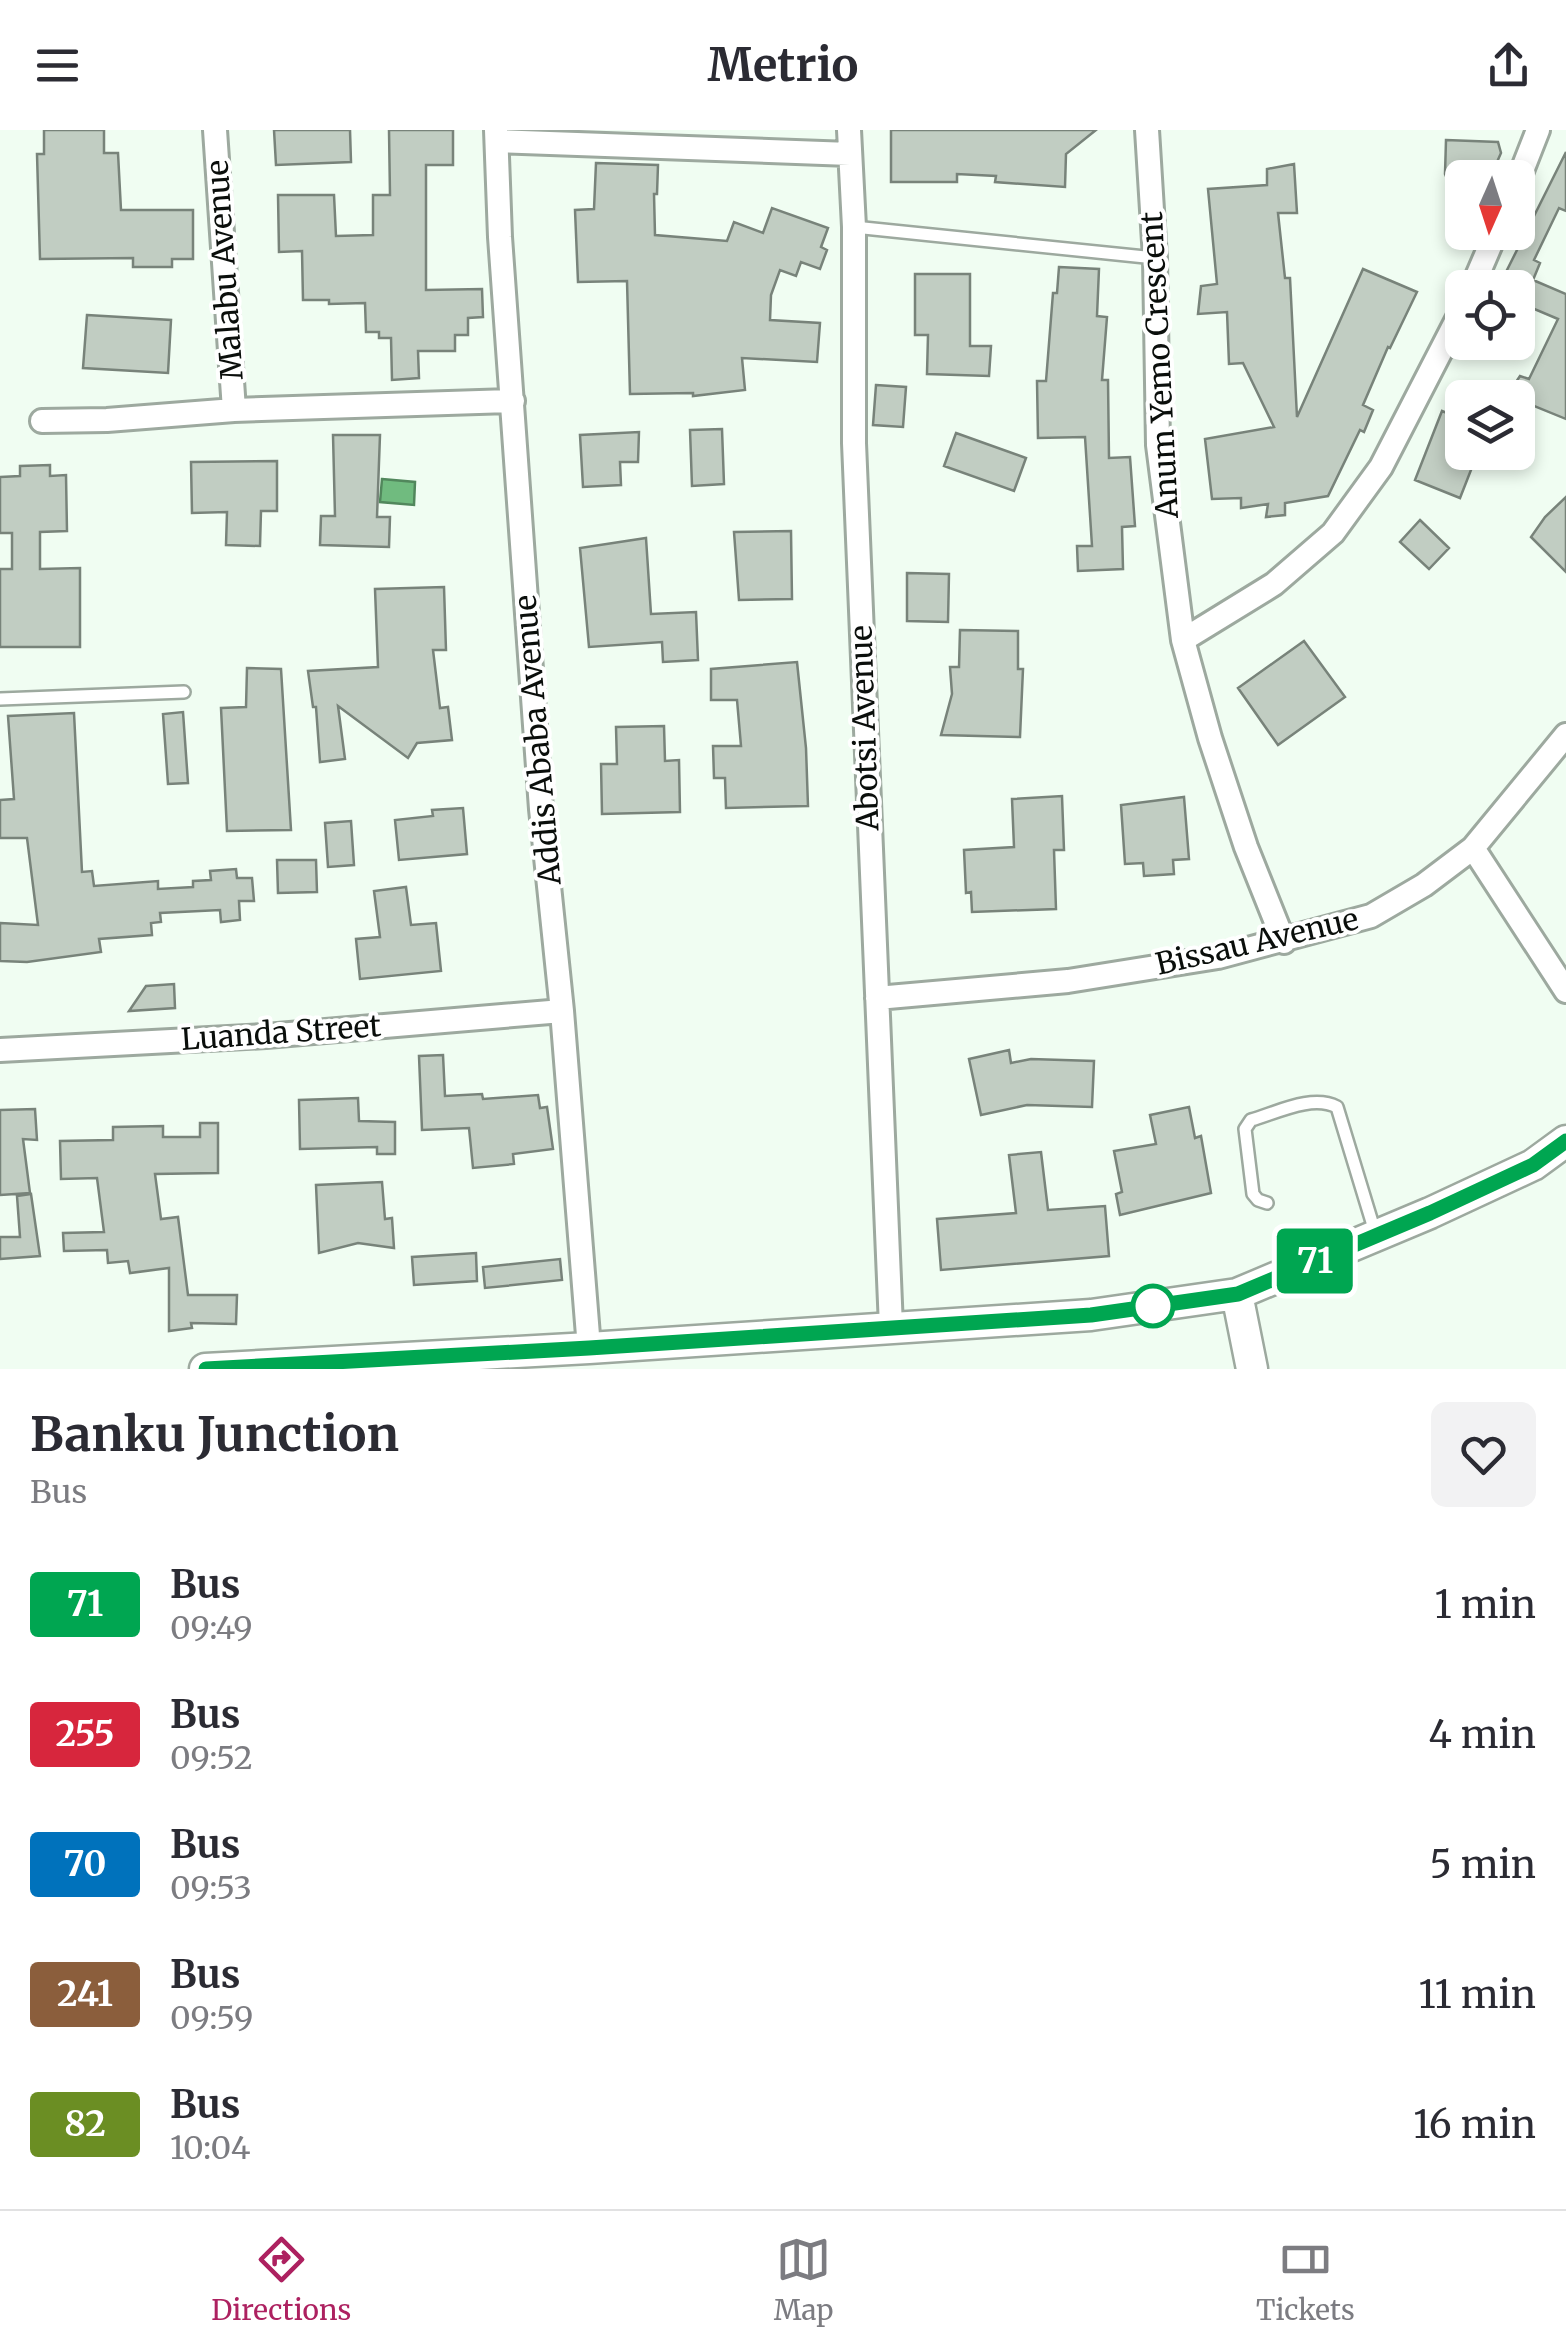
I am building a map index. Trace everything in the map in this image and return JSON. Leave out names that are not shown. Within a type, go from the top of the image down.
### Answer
[{"type":"street","name":"Malabu Avenue","points":[[215,130],[234,410]]},
{"type":"street","name":"Anum Yemo Crescent","points":[[1147,130],[1155,258],[1158,445],[1183,640],[1246,848],[1284,942]]},
{"type":"street","points":[[1526,160],[1538,130]]},
{"type":"street","points":[[497,136],[850,142]]},
{"type":"street","name":"Addis Ababa Avenue","points":[[497,136],[500,237],[541,809],[589,1348]]},
{"type":"street","name":"Abotsi Avenue","points":[[850,142],[854,443],[891,1327]]},
{"type":"street","points":[[1183,640],[1274,584],[1333,533],[1381,468],[1445,343]]},
{"type":"street","name":"Malabu Avenue","points":[[42,422],[234,410],[514,401]]},
{"type":"street","name":"Bissau Avenue","points":[[876,998],[1068,981],[1218,957],[1371,916],[1424,885],[1472,848],[1566,736]]},
{"type":"street","points":[[1472,848],[1566,991]]},
{"type":"street","name":"Luanda Street","points":[[0,1050],[266,1036],[562,1011]]},
{"type":"street","points":[[205,1369],[1091,1315],[1238,1294],[1533,1165],[1566,1141]]},
{"type":"street","points":[[1238,1294],[1252,1369]]},
{"type":"lane","points":[[854,227],[1155,258]]},
{"type":"lane","points":[[0,698],[184,692]]},
{"type":"lane","points":[[1268,1203],[1253,1194],[1245,1130],[1251,1120],[1327,1102],[1337,1108],[1376,1236]]},
{"type":"shaded area","points":[[382,479],[415,482],[414,505],[380,502]]},
{"type":"building","points":[[44,130],[104,130],[104,153],[118,153],[121,210],[193,210],[193,259],[172,259],[172,267],[133,267],[133,258],[40,259],[37,154],[44,154]]},
{"type":"building","points":[[274,130],[350,130],[351,162],[276,165]]},
{"type":"building","points":[[389,130],[453,130],[453,165],[426,165],[426,290],[482,289],[483,317],[468,318],[468,335],[455,335],[455,351],[418,351],[419,378],[392,380],[391,338],[379,338],[379,332],[366,332],[365,303],[303,300],[302,251],[279,252],[278,195],[334,195],[336,236],[373,235],[373,195],[390,195]]},
{"type":"building","points":[[891,130],[1096,130],[1066,154],[1065,187],[995,182],[996,176],[957,174],[957,182],[891,182]]},
{"type":"building","points":[[1446,140],[1498,142],[1501,153],[1498,160],[1445,160]]},
{"type":"building","points":[[1566,152],[1566,211],[1559,208],[1534,260],[1540,263],[1535,275],[1535,270],[1507,270],[1517,250],[1535,250],[1535,214]]},
{"type":"building","points":[[596,163],[658,165],[655,235],[727,241],[734,222],[763,233],[772,208],[828,228],[821,247],[827,250],[820,269],[801,262],[796,276],[780,270],[771,295],[770,320],[820,323],[817,362],[742,358],[745,390],[693,396],[630,394],[627,281],[578,282],[575,210],[594,209]]},
{"type":"building","points":[[1294,164],[1297,213],[1278,213],[1285,278],[1290,278],[1297,417],[1363,269],[1417,292],[1363,405],[1373,410],[1364,432],[1360,430],[1328,496],[1285,503],[1285,515],[1266,517],[1268,504],[1241,508],[1241,498],[1212,499],[1205,439],[1274,427],[1243,363],[1229,364],[1227,312],[1198,314],[1201,286],[1217,284],[1208,189],[1267,185],[1267,169]]},
{"type":"building","points":[[1059,267],[1099,269],[1097,316],[1107,317],[1102,380],[1108,380],[1109,458],[1130,457],[1135,526],[1122,527],[1123,569],[1078,571],[1077,546],[1092,546],[1085,437],[1038,438],[1037,381],[1046,381],[1053,293],[1057,293]]},
{"type":"building","points":[[915,274],[970,274],[970,346],[991,346],[989,376],[927,374],[928,335],[915,335]]},
{"type":"building","points":[[1535,281],[1566,294],[1566,419],[1535,406],[1535,380],[1517,380],[1520,376],[1529,379],[1558,319],[1535,309]]},
{"type":"building","points":[[87,315],[171,320],[168,373],[83,368]]},
{"type":"building","points":[[876,385],[906,387],[903,427],[873,425]]},
{"type":"building","points":[[1442,411],[1445,412],[1445,470],[1471,470],[1460,498],[1415,480]]},
{"type":"building","points":[[722,429],[724,484],[692,486],[690,430]]},
{"type":"building","points":[[639,432],[638,462],[620,462],[621,485],[583,487],[580,435]]},
{"type":"building","points":[[956,433],[1026,458],[1014,491],[944,466]]},
{"type":"building","points":[[333,435],[380,435],[377,517],[390,517],[389,547],[320,545],[321,516],[335,516]]},
{"type":"building","points":[[277,461],[277,511],[261,511],[260,546],[226,545],[227,512],[192,513],[191,462]]},
{"type":"building","points":[[50,465],[50,476],[66,475],[67,531],[40,532],[40,569],[80,568],[80,647],[0,647],[0,569],[12,569],[12,533],[0,533],[0,477],[20,476],[20,466]]},
{"type":"building","points":[[1566,497],[1566,572],[1531,537]]},
{"type":"building","points":[[1420,520],[1449,548],[1429,569],[1400,542]]},
{"type":"building","points":[[791,531],[792,599],[739,600],[734,532]]},
{"type":"building","points":[[646,538],[651,614],[696,612],[698,660],[663,662],[662,642],[589,647],[580,548]]},
{"type":"building","points":[[907,573],[949,574],[948,622],[907,621]]},
{"type":"building","points":[[444,587],[446,650],[433,650],[440,708],[448,707],[452,740],[417,743],[408,758],[338,706],[345,759],[320,762],[316,707],[308,671],[378,667],[375,589]]},
{"type":"building","points":[[960,630],[1018,631],[1018,669],[1023,669],[1020,737],[941,735],[952,694],[950,667],[959,667]]},
{"type":"building","points":[[1304,641],[1345,697],[1278,745],[1238,688]]},
{"type":"building","points":[[797,662],[808,806],[726,808],[725,778],[714,778],[713,746],[741,746],[737,700],[711,700],[711,669]]},
{"type":"building","points":[[247,668],[281,669],[291,830],[227,831],[221,708],[246,707]]},
{"type":"building","points":[[183,712],[188,783],[168,784],[163,714]]},
{"type":"building","points":[[74,713],[82,872],[92,871],[94,886],[158,881],[158,889],[193,887],[193,881],[211,880],[210,871],[236,869],[237,878],[252,878],[254,901],[239,901],[240,920],[221,922],[220,910],[160,913],[161,922],[151,923],[152,935],[99,939],[101,952],[27,962],[0,961],[0,923],[38,925],[27,838],[0,838],[0,800],[14,799],[8,716]]},
{"type":"building","points":[[664,726],[665,761],[679,760],[680,812],[602,814],[601,764],[617,764],[616,727]]},
{"type":"building","points":[[1062,796],[1064,850],[1054,850],[1056,909],[972,912],[971,892],[966,893],[964,850],[1014,847],[1012,799]]},
{"type":"building","points":[[1184,797],[1189,859],[1173,860],[1174,874],[1144,876],[1143,863],[1125,864],[1121,805]]},
{"type":"building","points":[[463,808],[467,854],[399,860],[395,820],[433,816],[432,810]]},
{"type":"building","points":[[351,821],[354,865],[328,867],[325,823]]},
{"type":"building","points":[[277,860],[316,860],[317,892],[278,893]]},
{"type":"building","points":[[406,887],[411,925],[436,923],[441,971],[360,979],[356,939],[380,937],[374,891]]},
{"type":"building","points":[[174,984],[175,1008],[129,1011],[146,986]]},
{"type":"building","points":[[1009,1050],[1011,1063],[1031,1059],[1094,1061],[1092,1107],[1027,1105],[981,1115],[969,1059]]},
{"type":"building","points":[[443,1055],[445,1096],[482,1094],[483,1099],[538,1095],[540,1108],[547,1107],[553,1149],[513,1154],[514,1164],[473,1168],[469,1128],[422,1130],[419,1056]]},
{"type":"building","points":[[358,1098],[359,1121],[395,1122],[395,1154],[377,1154],[377,1147],[300,1149],[299,1100]]},
{"type":"building","points":[[1189,1107],[1195,1138],[1201,1136],[1211,1193],[1120,1215],[1116,1194],[1122,1192],[1114,1151],[1156,1144],[1150,1115]]},
{"type":"building","points":[[35,1109],[37,1140],[23,1139],[30,1193],[0,1195],[0,1110]]},
{"type":"building","points":[[200,1123],[218,1123],[218,1173],[155,1174],[161,1219],[178,1217],[188,1295],[237,1295],[236,1324],[191,1323],[192,1328],[169,1331],[169,1268],[130,1273],[128,1261],[108,1263],[107,1250],[64,1251],[63,1233],[104,1232],[97,1178],[61,1179],[60,1141],[113,1140],[113,1127],[163,1126],[163,1137],[200,1137]]},
{"type":"building","points":[[1041,1152],[1048,1210],[1105,1206],[1109,1256],[941,1270],[937,1219],[1016,1213],[1009,1155]]},
{"type":"building","points":[[382,1182],[385,1219],[392,1218],[394,1248],[358,1243],[319,1253],[316,1185]]},
{"type":"building","points":[[31,1194],[40,1256],[0,1259],[0,1237],[20,1237],[17,1196]]},
{"type":"building","points":[[476,1253],[477,1281],[414,1285],[412,1257]]},
{"type":"building","points":[[560,1259],[562,1280],[485,1288],[483,1267]]},
{"type":"bus line","name":"71","points":[[206,1369],[1091,1315],[1238,1294],[1533,1165],[1566,1141]]}]
